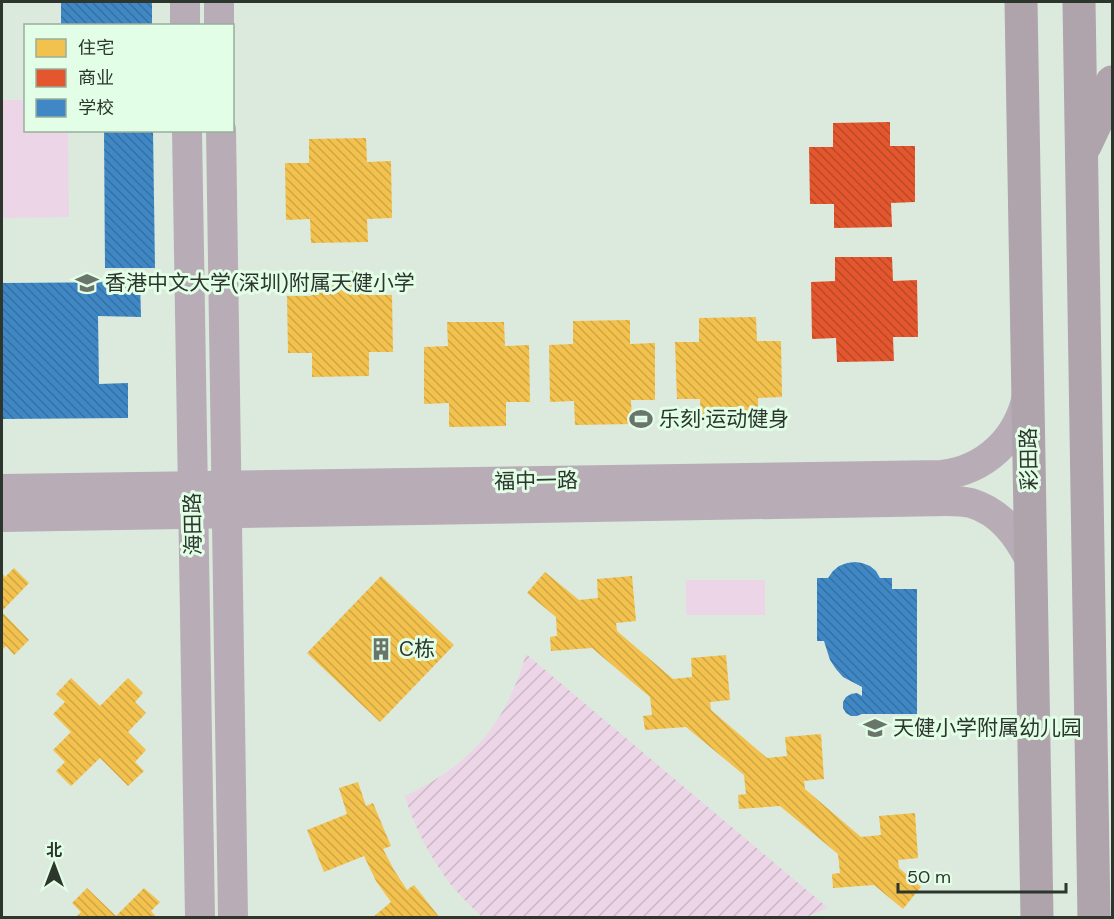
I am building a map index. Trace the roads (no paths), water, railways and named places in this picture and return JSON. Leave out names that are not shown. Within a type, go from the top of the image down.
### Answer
[{"type":"main road","name":"彩田路","points":[[1021,2],[1037,918]]},
{"type":"main road","points":[[1079,2],[1094,918]]},
{"type":"main road","points":[[1082,153],[1113,82]]},
{"type":"street","points":[[185,2],[185,24]]},
{"type":"street","points":[[219,2],[219,24]]},
{"type":"street","name":"海田路","points":[[187,132],[200,918]]},
{"type":"street","name":"海田路","points":[[221,132],[233,918]]},
{"type":"street","name":"福中一路","points":[[926,488],[942,475],[959,472],[988,458],[1012,433],[1023,411],[1028,393]]},
{"type":"street","name":"福中一路","points":[[2,517],[193,500],[926,488],[974,504],[991,513],[1008,526],[1020,541],[1031,562]]},
{"type":"street","name":"福中一路","points":[[2,489],[193,500]]},
{"type":"place","name":"香港中文大学(深圳)附属天健小学","points":[[87,283]]},
{"type":"place","name":"乐刻·运动健身","points":[[641,419]]},
{"type":"place","name":"C栋","points":[[381,649]]},
{"type":"place","name":"天健小学附属幼儿园","points":[[875,728]]}]
